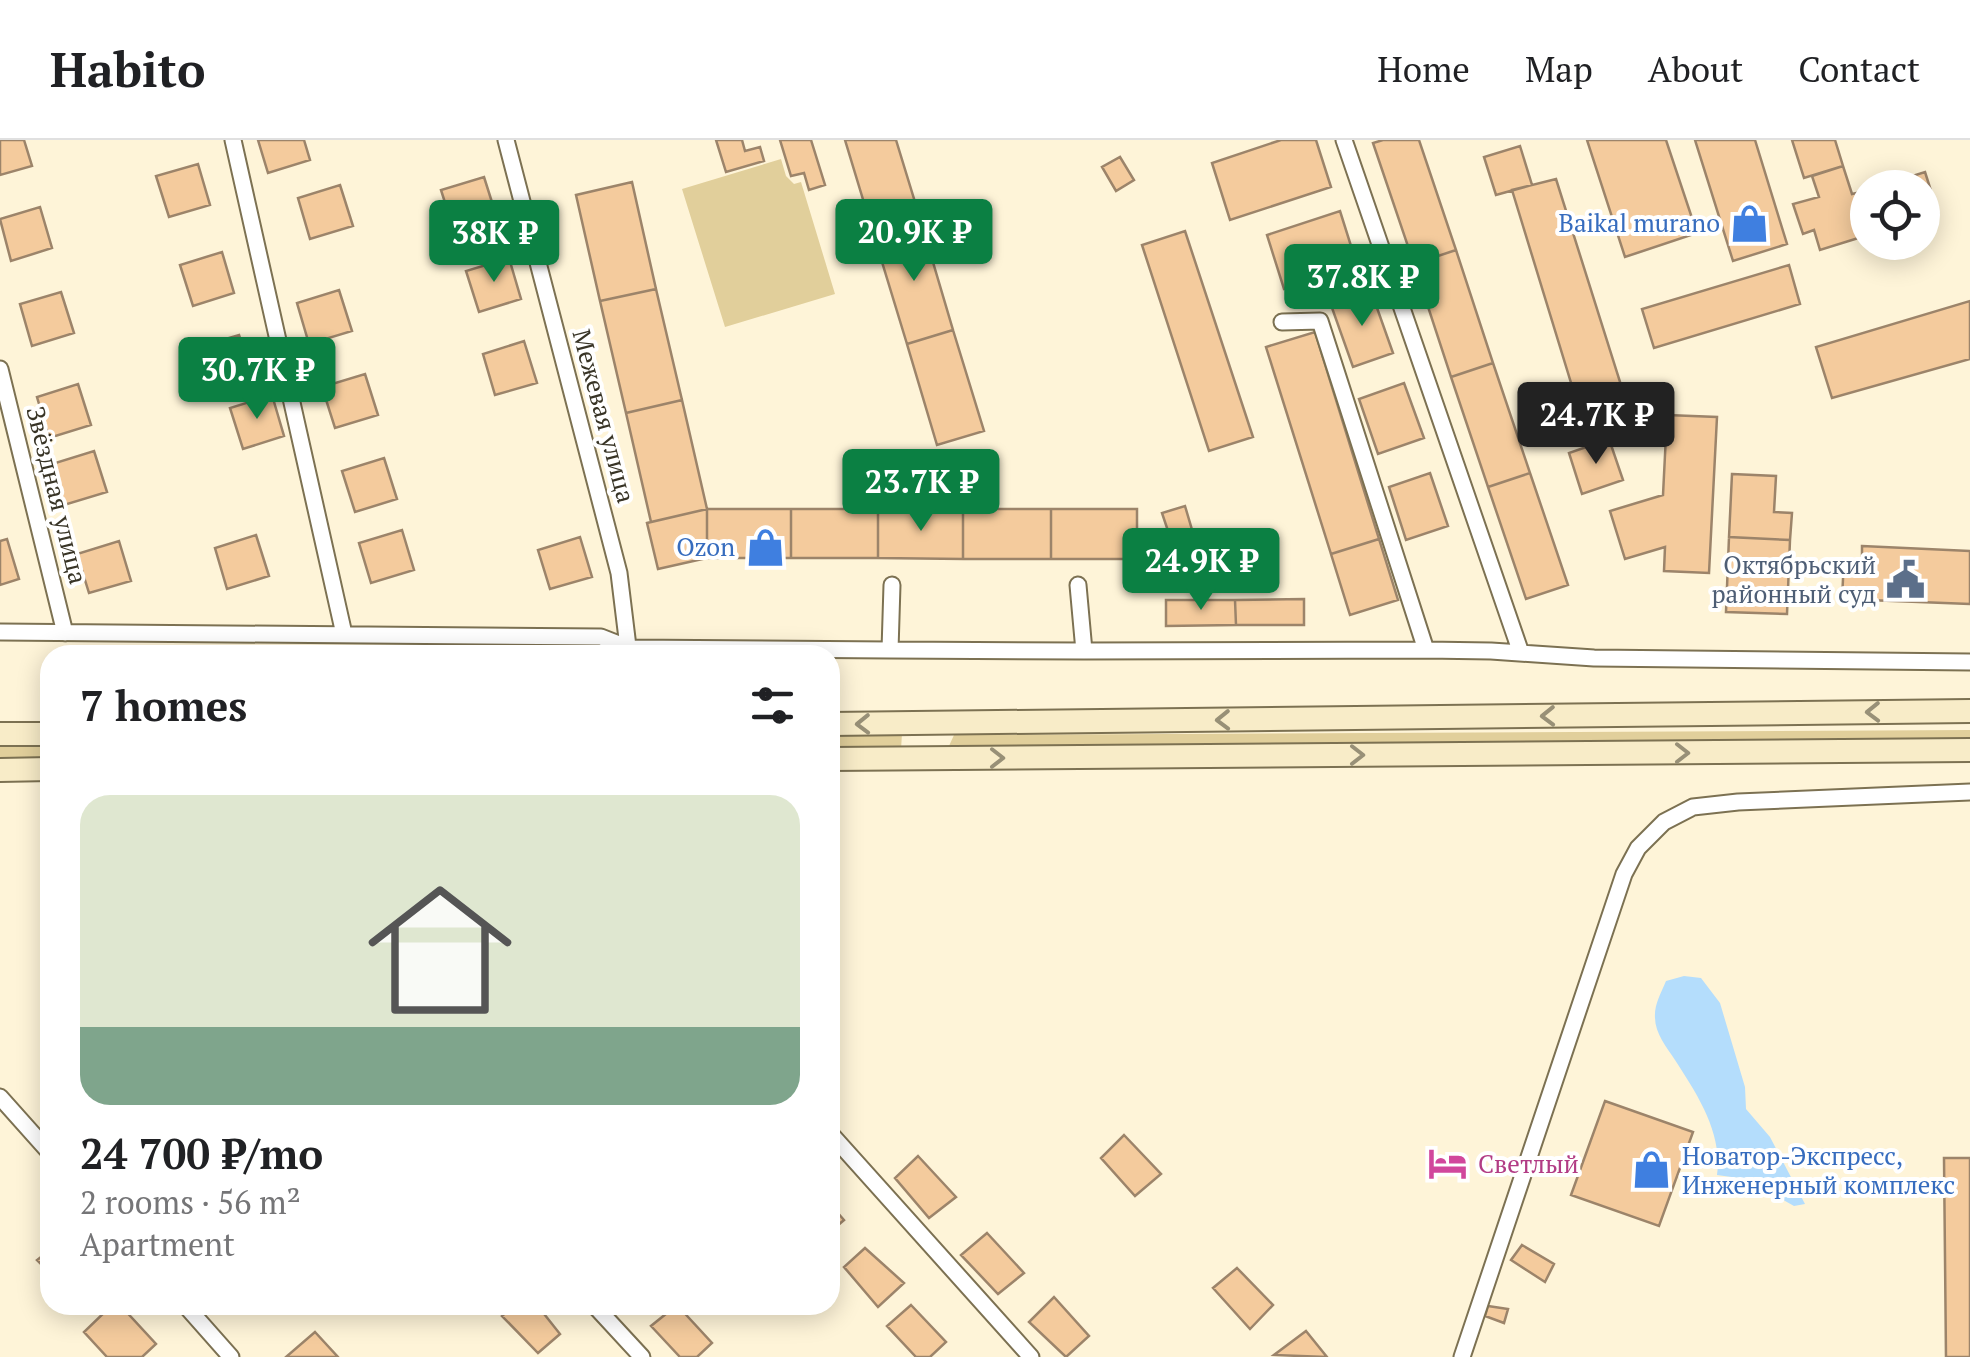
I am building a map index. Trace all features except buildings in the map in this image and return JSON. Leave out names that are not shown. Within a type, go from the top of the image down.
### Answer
[{"type":"main road","points":[[840,724],[1970,711]]},
{"type":"main road","points":[[931,723],[941,741],[932,759]]},
{"type":"main road","points":[[0,734],[40,734]]},
{"type":"main road","points":[[840,759],[1970,750]]},
{"type":"main road","points":[[0,770],[40,769]]},
{"type":"street","points":[[233,140],[344,634]]},
{"type":"street","name":"Межевая улица","points":[[506,140],[619,573],[628,645]]},
{"type":"street","points":[[1344,140],[1521,653]]},
{"type":"street","points":[[1282,322],[1320,322],[1426,650]]},
{"type":"street","name":"Звёздная улица","points":[[0,369],[66,633]]},
{"type":"street","points":[[890,650],[892,586]]},
{"type":"street","points":[[1078,586],[1084,651]]},
{"type":"street","points":[[0,632],[601,637],[617,645]]},
{"type":"street","points":[[840,650],[1426,650],[1602,658],[1970,662]]},
{"type":"street","points":[[1462,1357],[1624,874],[1638,848],[1664,822],[1694,807],[1970,792]]},
{"type":"street","points":[[0,1097],[40,1142]]},
{"type":"street","points":[[840,1144],[1031,1357]]},
{"type":"street","points":[[194,1315],[232,1357]]},
{"type":"street","points":[[603,1315],[642,1357]]},
{"type":"shaded area","points":[[781,159],[786,176],[794,184],[801,182],[835,294],[725,327],[682,189]]},
{"type":"shaded area","points":[[1970,730],[1970,738],[949,746],[954,735]]},
{"type":"shaded area","points":[[840,733],[902,733],[901,750],[840,749]]},
{"type":"shaded area","points":[[0,746],[40,746],[40,759],[0,760]]},
{"type":"water","points":[[1684,976],[1701,978],[1720,1003],[1745,1087],[1746,1109],[1770,1137],[1805,1204],[1794,1206],[1746,1179],[1717,1175],[1716,1144],[1706,1114],[1656,1024],[1657,1004],[1666,981]]},
{"type":"place","name":"Baikal murano","points":[[1750,223]]},
{"type":"place","name":"Ozon","points":[[765,547]]},
{"type":"place","name":"Октябрьский районный суд","points":[[1906,579]]},
{"type":"place","name":"Светлый","points":[[1448,1164]]},
{"type":"place","name":"Новатор-Экспресс, Инженерный комплекс","points":[[1652,1170]]}]
